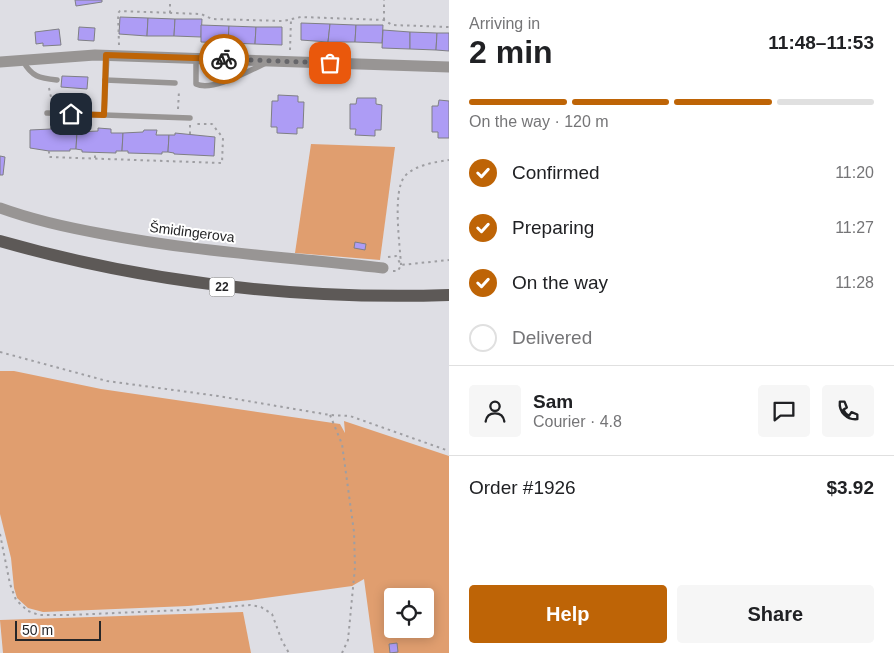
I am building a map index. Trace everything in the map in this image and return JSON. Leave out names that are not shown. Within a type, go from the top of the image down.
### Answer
[{"type":"main road","name":"22","points":[[0,241],[118,270],[220,286],[313,295],[369,297],[449,295]]},
{"type":"street","points":[[0,62],[106,55],[449,67]]},
{"type":"street","name":"Šmidingerova","points":[[0,208],[76,229],[189,249],[383,268]]},
{"type":"lane","points":[[104,115],[106,55]]},
{"type":"lane","points":[[196,58],[196,84],[206,86],[240,75],[270,61]]},
{"type":"lane","points":[[23,61],[30,72],[46,79],[57,80]]},
{"type":"lane","points":[[105,80],[177,84]]},
{"type":"lane","points":[[47,114],[190,118]]},
{"type":"path","points":[[170,0],[170,13]]},
{"type":"path","points":[[384,0],[384,20]]},
{"type":"path","points":[[121,50],[118,41],[118,13],[120,11],[201,14],[212,19],[283,21],[301,17],[384,20],[392,25],[449,28]]},
{"type":"path","points":[[290,55],[291,19]]},
{"type":"path","points":[[46,79],[54,114]]},
{"type":"path","points":[[177,84],[178,111],[190,112],[190,118]]},
{"type":"path","points":[[48,150],[48,157],[222,162],[223,138],[212,124],[190,124],[190,134]]},
{"type":"path","points":[[94,152],[94,158]]},
{"type":"path","points":[[383,268],[398,271],[401,265],[397,198],[405,176],[420,167],[449,160]]},
{"type":"path","points":[[401,265],[449,260]]},
{"type":"path","points":[[0,352],[107,381],[218,396],[330,415],[350,416],[449,451]]},
{"type":"path","points":[[330,415],[342,444],[354,532],[355,567],[348,640],[342,653]]},
{"type":"path","points":[[0,534],[10,584],[16,600],[28,611],[38,615],[70,615],[206,610],[250,605],[261,607],[272,614],[282,641],[289,653]]},
{"type":"shaded area","points":[[311,144],[395,147],[380,260],[295,253]]},
{"type":"shaded area","points":[[0,371],[14,371],[101,389],[340,424],[345,433],[344,421],[449,456],[449,653],[374,653],[364,579],[352,586],[251,600],[188,606],[43,612],[28,608],[17,598],[11,558],[0,514]]},
{"type":"shaded area","points":[[243,612],[251,653],[3,653],[0,620]]},
{"type":"building","points":[[75,0],[102,0],[102,2],[76,6]]},
{"type":"building","points":[[120,17],[148,18],[147,36],[119,34]]},
{"type":"building","points":[[148,18],[175,19],[174,36],[147,36]]},
{"type":"building","points":[[175,19],[202,19],[201,37],[174,36]]},
{"type":"building","points":[[301,23],[330,24],[328,42],[301,40]]},
{"type":"building","points":[[330,24],[356,25],[355,42],[328,42]]},
{"type":"building","points":[[201,25],[229,26],[228,43],[201,42]]},
{"type":"building","points":[[356,25],[383,25],[382,43],[355,42]]},
{"type":"building","points":[[229,26],[256,27],[255,44],[228,43]]},
{"type":"building","points":[[79,27],[95,28],[94,41],[78,40]]},
{"type":"building","points":[[256,27],[282,27],[282,45],[255,44]]},
{"type":"building","points":[[59,29],[61,45],[43,46],[43,43],[36,44],[35,32]]},
{"type":"building","points":[[383,30],[410,32],[410,49],[382,48]]},
{"type":"building","points":[[410,32],[437,33],[436,50],[410,49]]},
{"type":"building","points":[[437,33],[449,33],[449,51],[436,50]]},
{"type":"building","points":[[62,76],[88,77],[87,89],[61,87]]},
{"type":"building","points":[[278,95],[298,96],[298,102],[304,102],[303,128],[297,128],[297,134],[277,133],[277,127],[271,127],[272,101],[278,101]]},
{"type":"building","points":[[357,98],[376,98],[376,104],[382,105],[381,130],[375,130],[375,136],[355,135],[356,129],[350,129],[350,104],[356,104]]},
{"type":"building","points":[[439,100],[449,101],[449,138],[438,138],[438,132],[432,132],[432,106],[438,106]]},
{"type":"building","points":[[51,127],[65,127],[64,131],[77,132],[76,149],[70,149],[70,151],[49,151],[30,148],[30,130],[51,129]]},
{"type":"building","points":[[98,128],[111,129],[111,133],[123,133],[122,151],[116,151],[116,153],[82,152],[82,150],[76,149],[77,132],[98,131]]},
{"type":"building","points":[[144,130],[157,130],[156,135],[169,135],[168,152],[162,152],[162,154],[128,153],[128,151],[122,151],[123,133],[143,132]]},
{"type":"building","points":[[175,133],[215,137],[214,156],[168,152],[169,135],[175,135]]},
{"type":"building","points":[[0,156],[5,157],[3,175],[0,175]]},
{"type":"building","points":[[355,242],[366,244],[365,250],[354,248]]},
{"type":"building","points":[[397,643],[398,652],[390,653],[389,644]]},
{"type":"way so far","points":[[224,59],[330,63]]},
{"type":"route","points":[[71,114],[104,115],[106,55],[224,59]]}]
